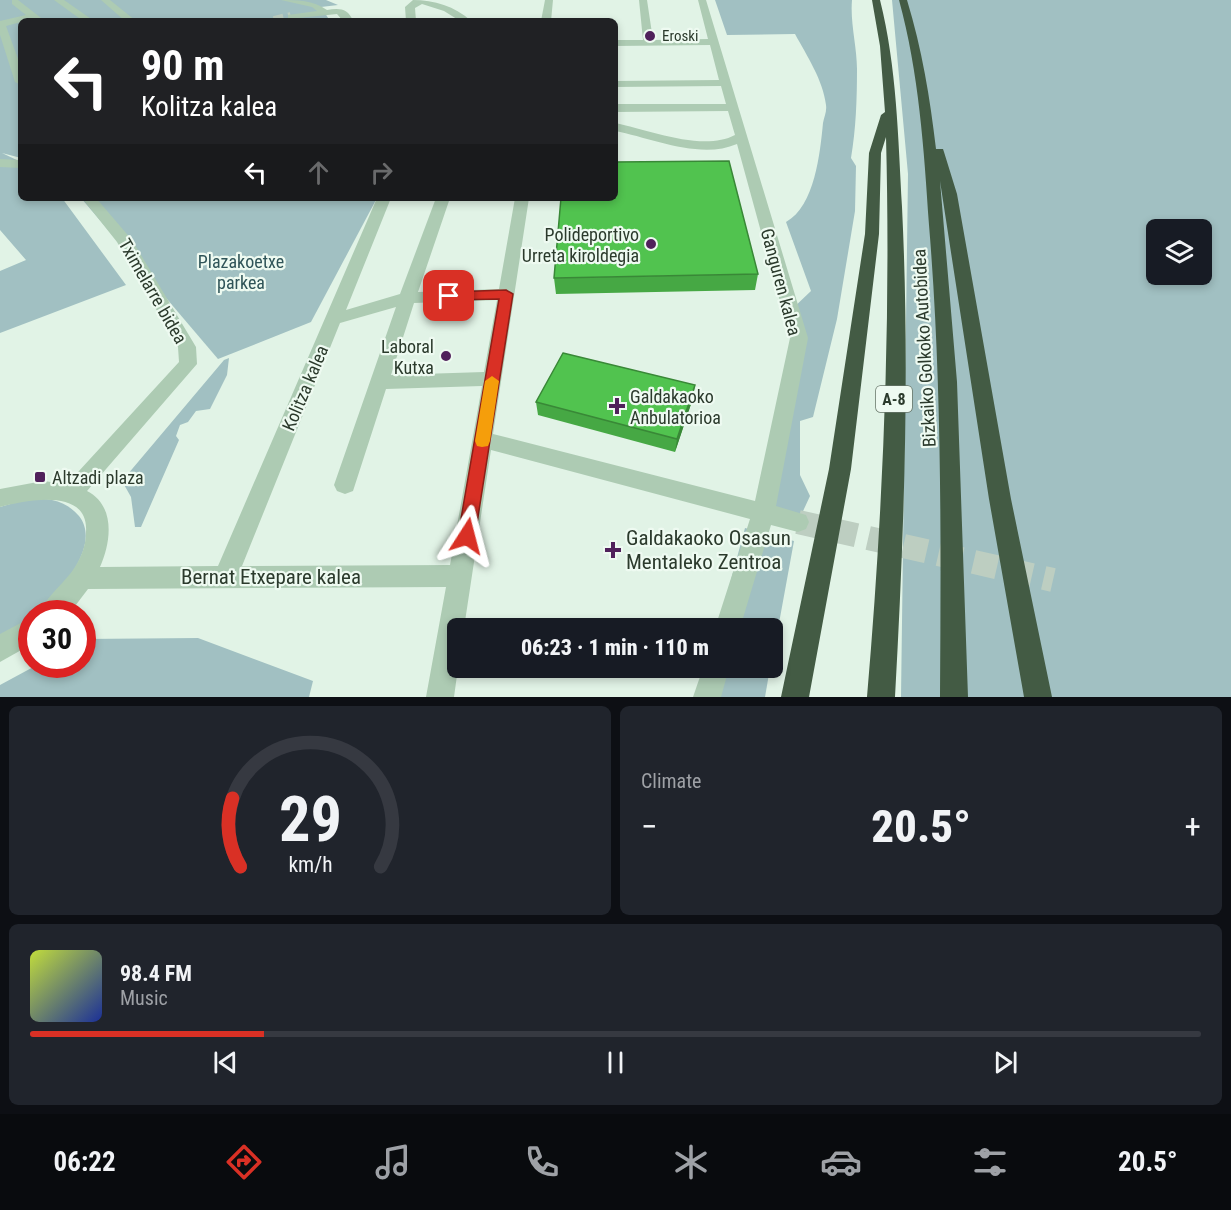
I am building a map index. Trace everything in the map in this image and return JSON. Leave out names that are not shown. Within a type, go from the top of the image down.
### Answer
[{"type":"highway","name":"Bizkaiko Golkoko Autobidea","points":[[876,0],[891,101],[897,249],[894,458],[881,697]]},
{"type":"highway","name":"Bizkaiko Golkoko Autobidea","points":[[903,0],[926,113],[941,263],[949,424],[954,697]]},
{"type":"highway","points":[[795,697],[840,469],[872,234],[875,153],[891,101]]},
{"type":"highway","points":[[926,113],[951,194],[1000,499],[1038,697]]},
{"type":"street","points":[[58,0],[85,18]]},
{"type":"street","points":[[105,0],[127,18]]},
{"type":"street","points":[[285,0],[315,5],[325,17]]},
{"type":"street","points":[[411,18],[410,7],[419,0],[447,9],[461,18]]},
{"type":"street","points":[[546,18],[549,0]]},
{"type":"street","points":[[643,0],[648,43]]},
{"type":"street","name":"Ganguren kalea","points":[[702,0],[799,338],[764,512],[731,618]]},
{"type":"street","points":[[18,1],[36,18]]},
{"type":"street","points":[[291,17],[325,17],[343,12],[346,18]]},
{"type":"street","points":[[18,22],[1,24],[18,73]]},
{"type":"street","points":[[618,43],[714,42]]},
{"type":"street","points":[[0,63],[13,58]]},
{"type":"street","points":[[618,84],[726,83]]},
{"type":"street","points":[[618,108],[732,107]]},
{"type":"street","points":[[618,128],[707,145],[729,144],[741,137]]},
{"type":"street","points":[[0,163],[18,164]]},
{"type":"street","name":"Tximelarre bidea","points":[[72,493],[188,364],[187,347],[124,240],[92,201]]},
{"type":"street","name":"Kolitza kalea","points":[[225,577],[383,201]]},
{"type":"street","points":[[345,485],[406,298],[416,279],[441,201]]},
{"type":"street","points":[[440,697],[522,201]]},
{"type":"street","points":[[333,319],[406,298],[506,294]]},
{"type":"street","points":[[379,382],[492,380]]},
{"type":"street","points":[[483,440],[798,522]]},
{"type":"street","points":[[0,498],[14,493],[46,489],[72,493],[89,506],[98,525],[95,549],[82,578],[63,600]]},
{"type":"street","name":"Bernat Etxepare kalea","points":[[82,578],[461,576]]},
{"type":"street","points":[[0,649],[18,638]]},
{"type":"street","points":[[707,697],[713,678]]},
{"type":"green space","points":[[0,0],[326,0],[338,5],[321,7],[328,18],[18,18],[18,157],[2,153],[18,161],[18,201],[64,201],[126,285],[0,333],[0,271],[26,260],[0,230]]},
{"type":"green space","points":[[715,0],[852,0],[857,69],[856,114],[851,158],[856,166],[855,211],[837,319],[813,417],[800,421],[800,475],[810,496],[798,522],[764,512],[799,338],[791,310],[811,291],[786,222],[804,204],[810,192],[818,163],[826,105],[818,77],[795,34],[727,35]]},
{"type":"green space","points":[[892,0],[1231,0],[1231,697],[901,697],[908,174]]},
{"type":"green space","name":"Plazakoetxe parkea","points":[[84,201],[375,201],[311,322],[218,359]]},
{"type":"green space","points":[[229,358],[227,375],[210,409],[196,411],[188,422],[180,425],[176,436],[179,440],[141,527],[135,527],[131,497],[122,481],[224,360]]},
{"type":"green space","points":[[42,499],[60,502],[79,516],[85,528],[85,541],[74,569],[55,594],[49,600],[18,600],[18,626],[0,638],[0,507],[24,500]]},
{"type":"green space","points":[[745,528],[794,541],[780,618],[721,618]]},
{"type":"green space","points":[[198,638],[313,681],[309,697],[0,697],[0,685],[18,675],[18,678],[96,678],[96,639]]},
{"type":"green space","points":[[704,678],[768,678],[765,697],[699,697]]},
{"type":"building","name":"Polideportivo Urreta kiroldegia","points":[[729,161],[758,274],[554,278],[561,201],[618,201],[618,162]]},
{"type":"building","name":"Galdakaoko Anbulatorioa","points":[[563,353],[695,385],[677,439],[536,402]]},
{"type":"tunnel","points":[[287,18],[291,17]]},
{"type":"tunnel","points":[[798,522],[1053,580]]},
{"type":"slow traffic","points":[[482,441],[492,381]]},
{"type":"place","name":"Eroski","points":[[650,36]]},
{"type":"place","name":"Polideportivo Urreta kiroldegia","points":[[651,244]]},
{"type":"place","name":"Laboral Kutxa","points":[[446,356]]},
{"type":"place","name":"Galdakaoko Anbulatorioa","points":[[617,406]]},
{"type":"place","name":"Altzadi plaza","points":[[40,477]]},
{"type":"place","name":"Galdakaoko Osasun Mentaleko Zentroa","points":[[613,550]]},
{"type":"route","points":[[449,296],[506,294],[467,536]]}]
